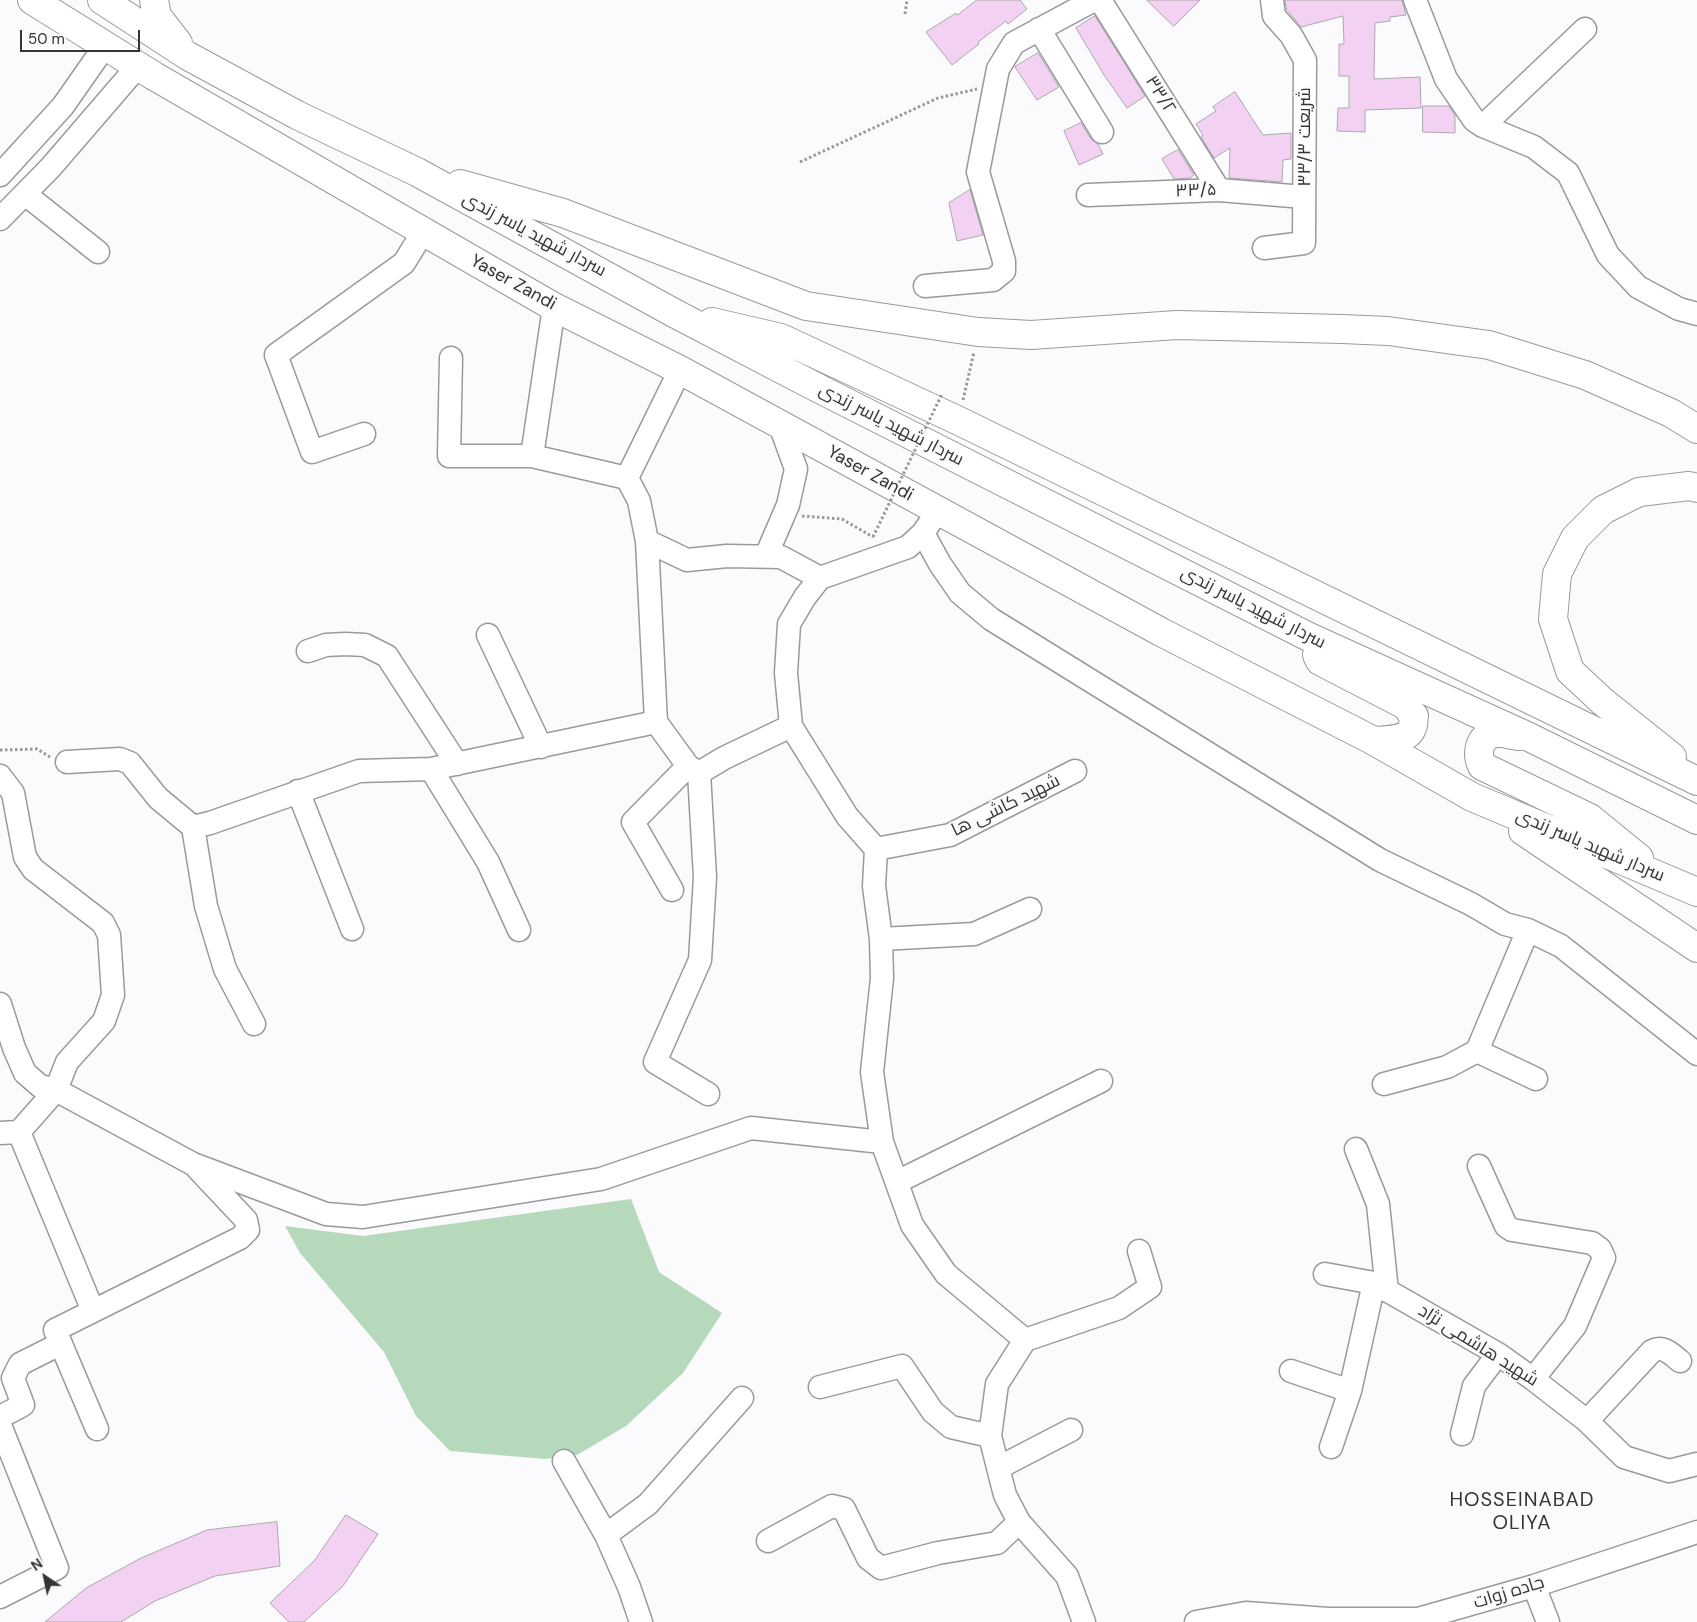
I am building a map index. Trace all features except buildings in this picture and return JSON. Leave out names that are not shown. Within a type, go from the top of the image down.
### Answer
[{"type":"highway","name":"Yaser Zandi","points":[[32,0],[138,66],[554,307],[680,370],[780,425],[932,523],[1006,547],[1161,632],[1374,741]]},
{"type":"highway","name":"سردار شهید یاسر زندی","points":[[102,0],[188,56],[297,115],[418,172],[812,385],[1307,636],[1529,738],[1697,820]]},
{"type":"highway","points":[[154,0],[157,16],[188,56]]},
{"type":"highway","points":[[418,172],[563,213],[806,306],[978,332],[1031,335],[1177,325],[1342,329],[1388,332],[1489,345],[1585,375],[1671,413],[1697,429]]},
{"type":"highway","points":[[674,312],[781,338],[957,420],[1697,781]]},
{"type":"highway","points":[[1697,488],[1689,486],[1639,492],[1603,510],[1575,538],[1557,574],[1553,619],[1570,671],[1602,701],[1697,777]]},
{"type":"highway","points":[[1307,636],[1320,661],[1405,706],[1414,716],[1413,727],[1408,734],[1395,739],[1374,741]]},
{"type":"highway","points":[[1529,738],[1495,733],[1486,738],[1481,743],[1478,752],[1482,766],[1590,818],[1662,877]]},
{"type":"highway","name":"سردار شهید یاسر زندی","points":[[1374,741],[1472,797],[1697,892]]},
{"type":"highway","points":[[1472,797],[1697,948]]},
{"type":"street","points":[[925,286],[993,280],[1004,271],[1004,261],[978,172],[998,69],[1014,43],[1094,0]]},
{"type":"street","name":"۳۳/۲","points":[[1100,0],[1219,190]]},
{"type":"street","name":"شریعت ۳۳/۳","points":[[1264,248],[1304,243],[1305,60],[1291,36],[1274,16],[1272,0]]},
{"type":"street","points":[[1415,0],[1446,79],[1474,120],[1483,126],[1534,147],[1568,174],[1608,255],[1638,287],[1679,309],[1697,314]]},
{"type":"street","points":[[1039,29],[1102,132]]},
{"type":"street","points":[[1483,126],[1585,29]]},
{"type":"street","points":[[0,175],[63,106],[105,46]]},
{"type":"street","points":[[0,219],[51,167],[138,66]]},
{"type":"street","name":"۳۳/۵","points":[[1088,195],[1219,190],[1304,197]]},
{"type":"street","points":[[24,194],[98,252]]},
{"type":"street","points":[[364,434],[312,452],[276,355],[404,263],[423,232]]},
{"type":"street","points":[[532,456],[554,307]]},
{"type":"street","points":[[451,358],[450,456],[532,456],[627,478],[639,501],[647,541],[656,722],[693,770],[705,878],[700,960],[655,1062],[708,1094]]},
{"type":"street","points":[[627,478],[680,370]]},
{"type":"street","points":[[766,556],[788,506],[796,469],[780,425]]},
{"type":"street","points":[[932,523],[908,547],[820,578],[805,597],[790,624],[786,674],[791,726],[847,816],[876,849],[874,886],[882,939],[882,978],[872,1072],[882,1142],[912,1225],[946,1274],[1025,1340]]},
{"type":"street","points":[[932,523],[940,564],[960,593],[991,619],[1380,860],[1471,904],[1505,924],[1528,930],[1561,946],[1697,1054]]},
{"type":"street","points":[[647,541],[687,560],[727,556],[781,557],[820,578]]},
{"type":"street","points":[[488,635],[541,747]]},
{"type":"street","points":[[308,651],[326,645],[365,645],[386,656],[457,764]]},
{"type":"street","points":[[193,827],[210,823],[359,771],[432,769],[656,722]]},
{"type":"street","points":[[672,890],[633,822],[693,770],[724,758],[791,726]]},
{"type":"street","points":[[67,762],[120,759],[130,763],[158,798],[193,827],[206,906],[225,969],[254,1024]]},
{"type":"street","points":[[432,769],[488,862],[519,930]]},
{"type":"street","name":"شهید کاشی ها","points":[[876,849],[950,834],[1075,772]]},
{"type":"street","points":[[0,776],[13,792],[25,857],[33,869],[103,923],[109,935],[113,995],[104,1021],[67,1062],[56,1090],[9,1132],[93,1311]]},
{"type":"street","points":[[298,791],[352,928]]},
{"type":"street","points":[[882,939],[974,934],[1030,909]]},
{"type":"street","points":[[1384,1084],[1447,1067],[1477,1051],[1528,930]]},
{"type":"street","points":[[0,1004],[14,1048],[25,1073],[40,1086],[56,1090],[193,1164],[326,1214],[363,1217],[601,1179],[751,1128],[882,1142]]},
{"type":"street","points":[[1477,1051],[1536,1079]]},
{"type":"street","points":[[897,1182],[1100,1081]]},
{"type":"street","points":[[1331,1446],[1350,1391],[1381,1287],[1378,1204],[1356,1149]]},
{"type":"street","points":[[97,1429],[55,1330],[240,1238],[248,1230],[246,1220],[193,1164]]},
{"type":"street","points":[[1479,1166],[1506,1226],[1512,1230],[1592,1243],[1600,1249],[1604,1258],[1576,1326],[1533,1379]]},
{"type":"street","points":[[1084,1622],[1067,1576],[1019,1522],[1005,1495],[990,1436],[997,1384],[1025,1340],[1119,1308],[1150,1287],[1139,1251]]},
{"type":"street","name":"شهید هاشمی نژاد","points":[[1325,1274],[1381,1287],[1498,1354],[1587,1422],[1624,1456],[1669,1471],[1697,1464]]},
{"type":"street","points":[[0,1417],[24,1404],[13,1378],[20,1364],[60,1344]]},
{"type":"street","points":[[1587,1422],[1652,1351],[1657,1348],[1664,1349],[1680,1361]]},
{"type":"street","points":[[1462,1434],[1474,1386],[1498,1354]]},
{"type":"street","points":[[820,1387],[902,1366],[932,1412],[951,1427],[990,1436]]},
{"type":"street","points":[[1291,1371],[1350,1391]]},
{"type":"street","points":[[606,1536],[648,1504],[742,1398]]},
{"type":"street","points":[[0,1425],[57,1568],[0,1597]]},
{"type":"street","points":[[998,1468],[1071,1430]]},
{"type":"street","points":[[564,1461],[606,1536],[629,1587],[641,1622]]},
{"type":"street","points":[[768,1541],[832,1506],[844,1509],[868,1558],[881,1568],[938,1552],[997,1543],[1019,1522]]},
{"type":"street","name":"جاده زوات","points":[[1196,1622],[1246,1612],[1328,1621],[1418,1619],[1534,1586],[1697,1532]]},
{"type":"street","points":[[1534,1586],[1548,1622]]},
{"type":"path","points":[[905,14],[906,0]]},
{"type":"path","points":[[800,162],[938,98],[994,85]]},
{"type":"path","points":[[957,420],[978,332]]},
{"type":"path","points":[[784,515],[842,520],[873,537],[942,394]]},
{"type":"path","points":[[0,750],[37,749],[53,760],[67,762]]},
{"type":"green space","points":[[631,1199],[659,1272],[722,1313],[683,1373],[626,1426],[577,1455],[545,1459],[450,1451],[416,1416],[384,1352],[300,1253],[285,1226],[363,1236]]},
{"type":"district","name":"HOSSEINABAD OLIYA","points":[[1522,1512]]}]
